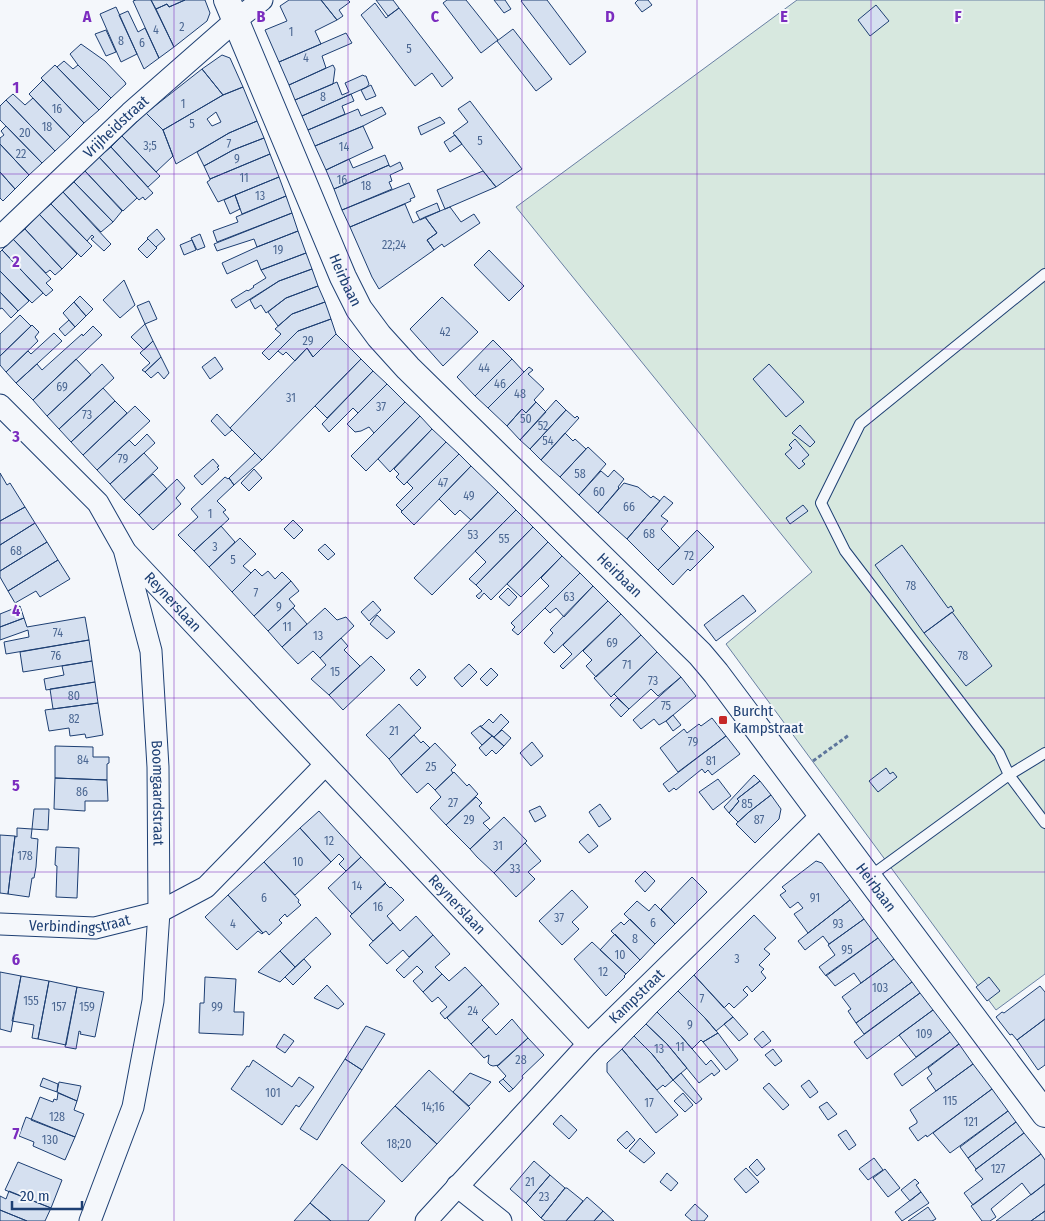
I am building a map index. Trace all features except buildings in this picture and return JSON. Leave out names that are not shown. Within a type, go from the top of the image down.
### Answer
[{"type":"street","name":"Vrijheidstraat","points":[[0,237],[130,113],[231,10],[262,0]]},
{"type":"street","name":"Heirbaan","points":[[231,10],[343,277],[359,309],[379,336],[408,368],[700,654],[1045,1114]]},
{"type":"street","name":"Boomgaardstraat","points":[[0,405],[98,504],[124,549],[151,651],[158,767],[158,912],[153,1001],[133,1107],[90,1221]]},
{"type":"street","name":"Reynerslaan","points":[[124,549],[588,1044]]},
{"type":"street","points":[[158,912],[206,887],[325,765]]},
{"type":"street","name":"Kampstraat","points":[[426,1221],[588,1044],[822,815]]},
{"type":"street","name":"Verbindingstraat","points":[[0,924],[94,928],[158,912]]},
{"type":"street","points":[[457,1186],[501,1221]]},
{"type":"lane","points":[[1045,274],[860,424],[821,503],[845,551],[999,753],[1009,775],[1045,824]]},
{"type":"lane","points":[[869,877],[1009,775],[1045,753]]},
{"type":"path","points":[[812,762],[849,735]]},
{"type":"shaded area","points":[[797,0],[1045,0],[1045,974],[996,1010],[726,644],[812,572],[516,207]]},
{"type":"place","name":"Burcht Kampstraat","points":[[723,720]]}]
